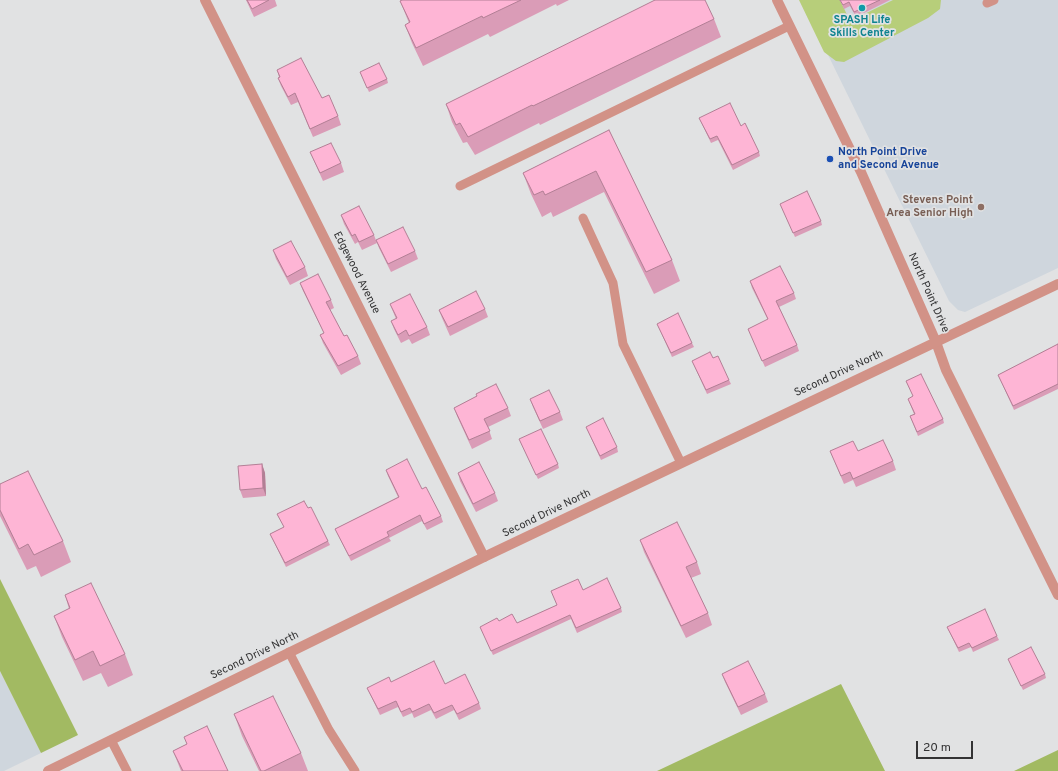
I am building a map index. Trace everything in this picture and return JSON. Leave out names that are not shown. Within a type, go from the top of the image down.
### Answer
[{"type":"street","name":"Edgewood Avenue","points":[[205,0],[484,557]]},
{"type":"street","name":"North Point Drive","points":[[777,0],[861,172],[936,342],[946,370],[1058,595]]},
{"type":"street","name":"Second Drive North","points":[[48,771],[484,557],[1058,284]]},
{"type":"lane","points":[[460,186],[789,26]]},
{"type":"lane","points":[[583,218],[613,283],[623,344],[682,463]]},
{"type":"lane","points":[[289,652],[329,730],[355,771]]},
{"type":"lane","points":[[111,740],[127,771]]},
{"type":"shaded area","name":"Stevens Point Area Senior High","points":[[801,0],[1058,0],[1058,268],[965,312],[958,310],[949,301]]},
{"type":"shaded area","points":[[0,671],[41,753],[4,771],[0,771]]},
{"type":"green space","points":[[799,0],[840,0],[850,21],[893,0],[941,0],[940,9],[928,18],[844,62],[836,61],[824,52]]},
{"type":"green space","points":[[0,579],[78,735],[41,753],[0,671]]},
{"type":"green space","points":[[841,684],[885,771],[657,771]]},
{"type":"green space","points":[[1058,750],[1058,771],[1014,771]]},
{"type":"building","points":[[247,0],[269,0],[252,9]]},
{"type":"building","points":[[521,0],[483,18],[482,16],[416,48],[405,25],[410,22],[400,1]]},
{"type":"building","points":[[655,0],[705,0],[714,19],[468,137],[460,123],[456,125],[446,104]]},
{"type":"building","points":[[840,0],[880,0],[854,12],[849,2],[843,5]]},
{"type":"building","points":[[301,58],[322,98],[329,95],[338,116],[310,129],[295,93],[288,97],[278,78],[280,77],[277,70]]},
{"type":"building","points":[[379,63],[387,79],[367,88],[360,72]]},
{"type":"building","points":[[730,103],[741,126],[745,123],[759,152],[732,165],[717,136],[710,139],[699,118]]},
{"type":"building","points":[[609,130],[672,260],[646,272],[596,171],[545,195],[543,191],[534,195],[523,173]]},
{"type":"building","points":[[331,143],[341,163],[320,173],[310,152]]},
{"type":"building","points":[[807,191],[821,221],[793,233],[780,204]]},
{"type":"building","points":[[359,206],[374,235],[359,242],[355,234],[352,236],[341,215]]},
{"type":"building","points":[[403,227],[415,251],[388,264],[376,240]]},
{"type":"building","points":[[291,241],[305,267],[287,277],[273,250]]},
{"type":"building","points":[[780,266],[794,293],[776,301],[797,345],[762,361],[748,329],[768,319],[750,281]]},
{"type":"building","points":[[318,274],[331,300],[326,302],[344,336],[347,335],[358,356],[338,366],[320,335],[324,333],[300,283]]},
{"type":"building","points":[[476,291],[485,309],[448,327],[439,310]]},
{"type":"building","points":[[410,294],[427,327],[409,336],[406,330],[398,335],[391,321],[397,318],[390,304]]},
{"type":"building","points":[[678,313],[692,343],[671,353],[657,324]]},
{"type":"building","points":[[1058,344],[1058,384],[1013,406],[998,375]]},
{"type":"building","points":[[710,352],[713,358],[718,356],[729,380],[706,390],[692,361]]},
{"type":"building","points":[[921,374],[943,419],[917,432],[910,416],[915,414],[908,399],[913,396],[906,381]]},
{"type":"building","points":[[496,384],[508,408],[484,419],[490,431],[469,440],[454,408],[477,396],[476,394]]},
{"type":"building","points":[[549,390],[560,412],[540,421],[530,399]]},
{"type":"building","points":[[603,418],[617,447],[600,456],[586,427]]},
{"type":"building","points":[[541,429],[558,464],[536,475],[519,439]]},
{"type":"building","points":[[883,440],[893,461],[853,479],[850,472],[841,476],[830,451],[853,441],[858,451]]},
{"type":"building","points":[[407,459],[422,489],[426,487],[441,516],[424,524],[420,515],[387,532],[389,536],[349,556],[335,529],[399,497],[386,470]]},
{"type":"building","points":[[479,462],[495,493],[473,504],[458,473]]},
{"type":"building","points":[[262,464],[263,488],[240,490],[238,466]]},
{"type":"building","points":[[28,471],[63,541],[34,555],[28,544],[19,549],[0,510],[0,484]]},
{"type":"building","points":[[304,501],[308,508],[311,507],[328,541],[285,563],[270,534],[284,527],[277,514]]},
{"type":"building","points":[[677,522],[697,562],[686,567],[708,613],[681,626],[640,540]]},
{"type":"building","points":[[607,578],[621,608],[576,628],[570,615],[491,651],[480,627],[497,618],[499,621],[512,614],[517,623],[557,605],[551,591],[578,579],[583,590]]},
{"type":"building","points":[[91,583],[125,654],[100,666],[93,651],[75,660],[54,616],[70,608],[65,595]]},
{"type":"building","points":[[985,609],[997,636],[972,648],[969,643],[958,648],[947,627]]},
{"type":"building","points":[[1031,647],[1045,674],[1021,686],[1008,659]]},
{"type":"building","points":[[434,661],[445,684],[465,674],[479,703],[457,714],[452,705],[434,713],[429,704],[412,712],[410,708],[401,712],[396,701],[378,709],[367,688],[389,677],[391,682]]},
{"type":"building","points":[[748,661],[765,694],[738,707],[722,674]]},
{"type":"building","points":[[273,696],[301,753],[264,771],[261,771],[234,714]]},
{"type":"building","points":[[207,726],[228,771],[183,771],[173,751],[187,744],[184,737]]},
{"type":"place","name":"SPASH Life Skills Center","points":[[862,8]]},
{"type":"place","name":"North Point Drive and Second Avenue","points":[[830,159]]},
{"type":"place","name":"Stevens Point Area Senior High","points":[[981,207]]}]
